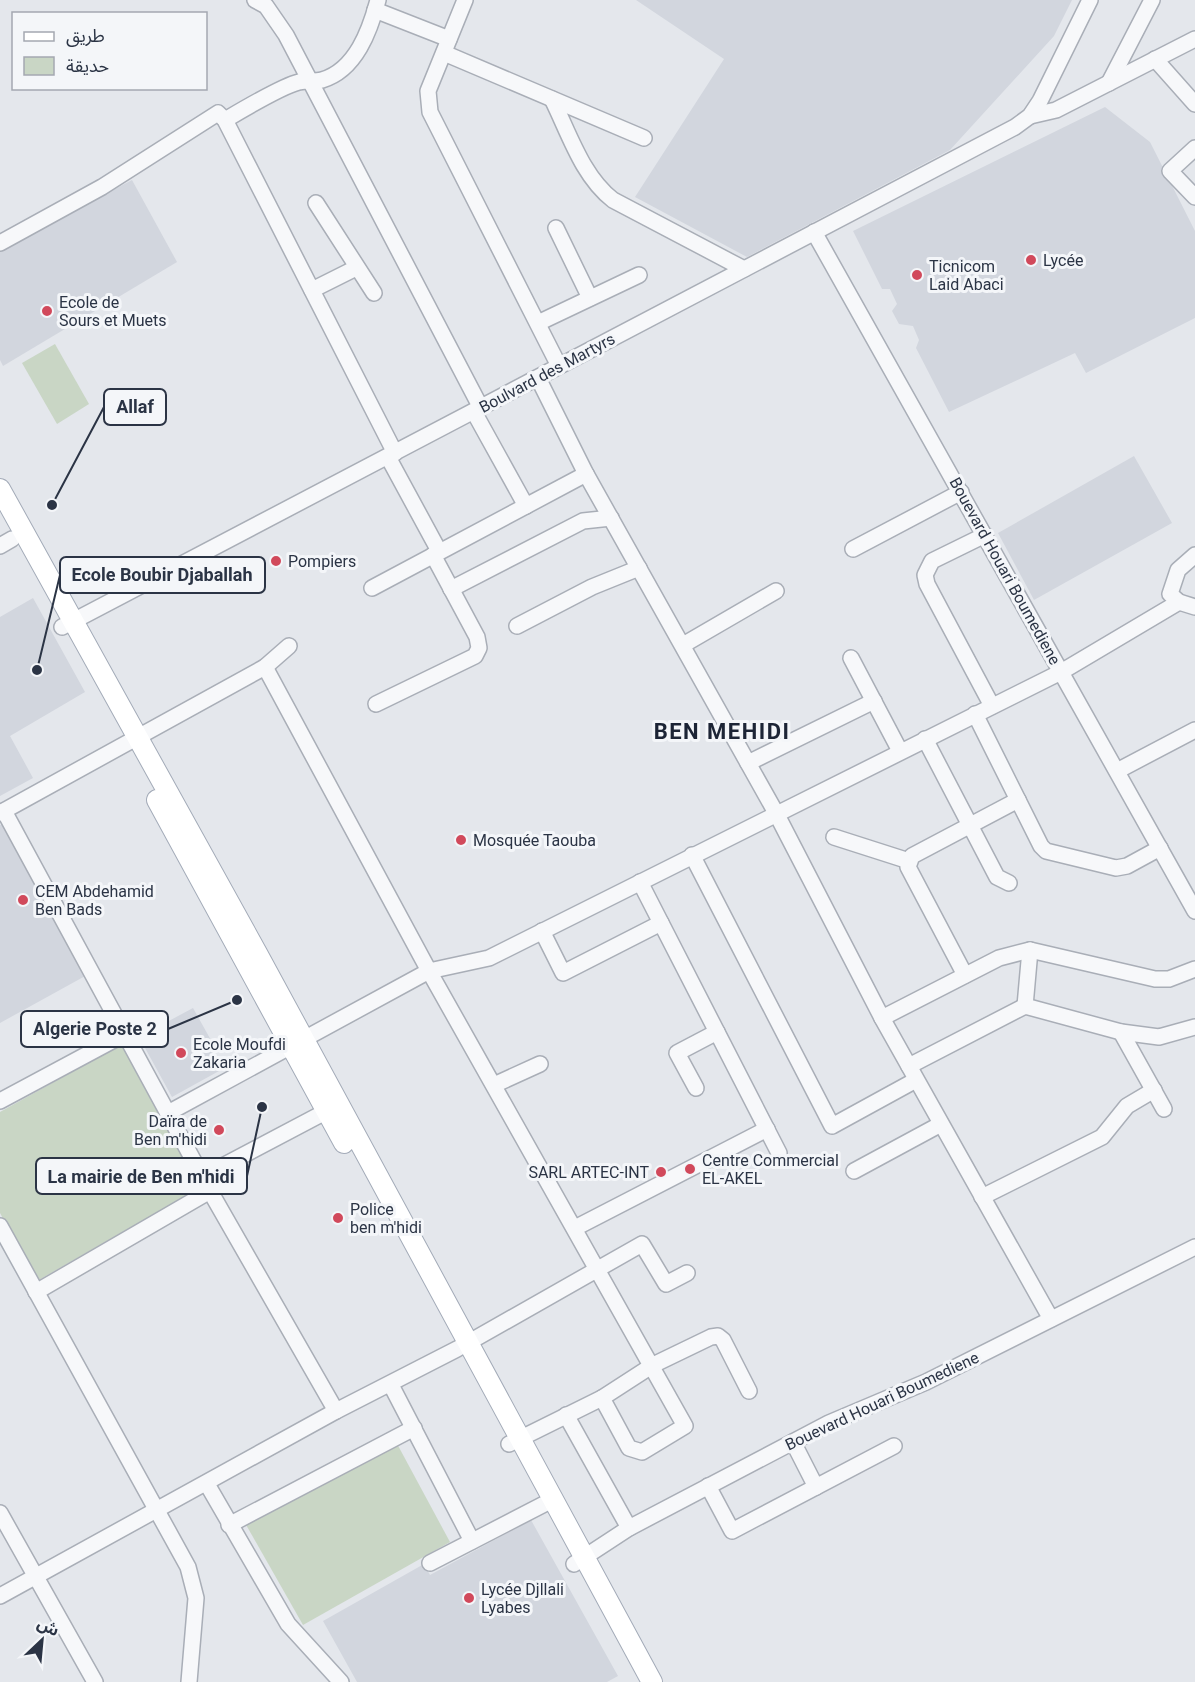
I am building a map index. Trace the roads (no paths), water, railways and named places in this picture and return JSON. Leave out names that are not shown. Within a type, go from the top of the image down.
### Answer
[{"type":"main road","points":[[0,489],[67,624],[579,1561],[639,1682]]},
{"type":"main road","points":[[0,516],[6,543],[67,624]]},
{"type":"main road","points":[[296,1041],[327,1111],[462,1347]]},
{"type":"main road","points":[[579,1561],[652,1682]]},
{"type":"street","points":[[255,0],[275,15],[526,506]]},
{"type":"street","points":[[465,0],[428,91],[430,112],[559,366]]},
{"type":"street","points":[[1030,116],[1057,71],[1090,0]]},
{"type":"street","points":[[1109,82],[1152,0]]},
{"type":"street","points":[[225,120],[299,81],[309,82],[334,75],[346,64],[365,38],[377,5],[447,46],[552,99],[644,138]]},
{"type":"street","points":[[1030,116],[1056,110],[1195,39]]},
{"type":"street","points":[[1155,59],[1195,104]]},
{"type":"street","points":[[552,99],[591,177],[602,191],[613,200],[744,269]]},
{"type":"street","points":[[0,243],[102,187],[218,112],[225,120],[312,290],[392,455],[451,588],[477,637],[479,648],[475,656],[376,704]]},
{"type":"street","name":"Boulvard des Martyrs","points":[[67,624],[1015,127],[1030,116]]},
{"type":"street","points":[[1195,148],[1170,171],[1195,197]]},
{"type":"street","points":[[315,203],[374,293]]},
{"type":"street","points":[[556,228],[590,298]]},
{"type":"street","name":"Bouevard Houari Boumediene","points":[[814,232],[1195,911]]},
{"type":"street","points":[[312,290],[356,268]]},
{"type":"street","points":[[537,323],[639,275]]},
{"type":"street","points":[[538,378],[586,474],[776,813],[882,1018],[1051,1319]]},
{"type":"street","points":[[372,588],[586,474]]},
{"type":"street","points":[[852,549],[961,492]]},
{"type":"street","points":[[451,588],[583,521],[611,518]]},
{"type":"street","points":[[984,535],[932,561],[925,575],[927,584],[992,706]]},
{"type":"street","points":[[1195,555],[1178,570],[1171,583],[1170,594],[1179,602],[1195,607]]},
{"type":"street","points":[[517,626],[592,587],[639,568]]},
{"type":"street","points":[[683,645],[776,591]]},
{"type":"street","points":[[168,1113],[296,1041],[429,971],[489,958],[1061,672],[1179,602]]},
{"type":"street","points":[[289,646],[265,667],[2,812],[202,1177],[336,1411]]},
{"type":"street","points":[[851,658],[900,751]]},
{"type":"street","points":[[265,667],[429,971],[653,1365],[685,1426],[642,1452],[635,1452],[629,1448],[602,1398]]},
{"type":"street","points":[[748,764],[874,701]]},
{"type":"street","points":[[975,714],[1041,846],[1053,855],[1116,868],[1127,866],[1160,848]]},
{"type":"street","points":[[1117,771],[1195,730]]},
{"type":"street","points":[[925,739],[997,878],[1009,883]]},
{"type":"street","points":[[965,975],[908,867],[909,861],[912,856],[1018,800]]},
{"type":"street","points":[[834,837],[909,861]]},
{"type":"street","points":[[692,855],[832,1126],[916,1080]]},
{"type":"street","points":[[640,882],[779,1153]]},
{"type":"street","points":[[542,931],[563,973],[661,923]]},
{"type":"street","points":[[882,1018],[999,958],[1030,950],[1155,979],[1170,979],[1195,969]]},
{"type":"street","points":[[1024,1006],[1030,950]]},
{"type":"street","points":[[909,1066],[1024,1006],[1121,1032],[1159,1038],[1195,1027]]},
{"type":"street","points":[[696,1088],[677,1053],[717,1032]]},
{"type":"street","points":[[1121,1032],[1164,1109]]},
{"type":"street","points":[[0,1101],[125,1034]]},
{"type":"street","points":[[494,1085],[540,1064]]},
{"type":"street","points":[[982,1197],[1102,1137],[1127,1106],[1154,1090]]},
{"type":"street","points":[[202,1177],[327,1111]]},
{"type":"street","points":[[854,1171],[941,1124]]},
{"type":"street","points":[[575,1228],[767,1129]]},
{"type":"street","points":[[36,1292],[210,1191]]},
{"type":"street","points":[[0,1226],[188,1567],[196,1598],[189,1682]]},
{"type":"street","points":[[0,1596],[336,1411],[392,1385],[462,1347],[642,1244],[666,1284],[687,1273]]},
{"type":"street","name":"Bouevard Houari Boumediene","points":[[579,1561],[629,1528],[829,1423],[926,1382],[1195,1248]]},
{"type":"street","points":[[514,1442],[602,1398],[653,1365],[711,1337],[718,1336],[749,1391]]},
{"type":"street","points":[[392,1385],[472,1541]]},
{"type":"street","points":[[566,1415],[629,1528]]},
{"type":"street","points":[[229,1525],[414,1428]]},
{"type":"street","points":[[793,1442],[816,1487]]},
{"type":"street","points":[[708,1486],[732,1531],[894,1446]]},
{"type":"street","points":[[207,1484],[288,1624],[341,1682]]},
{"type":"street","points":[[430,1563],[547,1502]]},
{"type":"street","points":[[0,1514],[95,1682]]},
{"type":"place","name":"Lycée","points":[[1031,260]]},
{"type":"place","name":"Ticnicom Laid Abaci","points":[[917,275]]},
{"type":"place","name":"Ecole de Sours et Muets","points":[[47,311]]},
{"type":"place","name":"Allaf","points":[[52,505]]},
{"type":"place","name":"Pompiers","points":[[276,561]]},
{"type":"place","name":"Ecole Boubir Djaballah","points":[[37,670]]},
{"type":"place","name":"Mosquée Taouba","points":[[461,840]]},
{"type":"place","name":"CEM Abdehamid Ben Bads","points":[[23,900]]},
{"type":"place","name":"Algerie Poste 2","points":[[237,1000]]},
{"type":"place","name":"Ecole Moufdi Zakaria","points":[[181,1053]]},
{"type":"place","name":"La mairie de Ben m'hidi","points":[[262,1107]]},
{"type":"place","name":"Daïra de Ben m'hidi","points":[[219,1130]]},
{"type":"place","name":"Centre Commercial EL-AKEL","points":[[690,1169]]},
{"type":"place","name":"SARL ARTEC-INT","points":[[661,1172]]},
{"type":"place","name":"Police ben m'hidi","points":[[338,1218]]},
{"type":"place","name":"Lycée Djllali Lyabes","points":[[469,1598]]},
{"type":"district","name":"BEN MEHIDI","points":[[722,731]]}]
